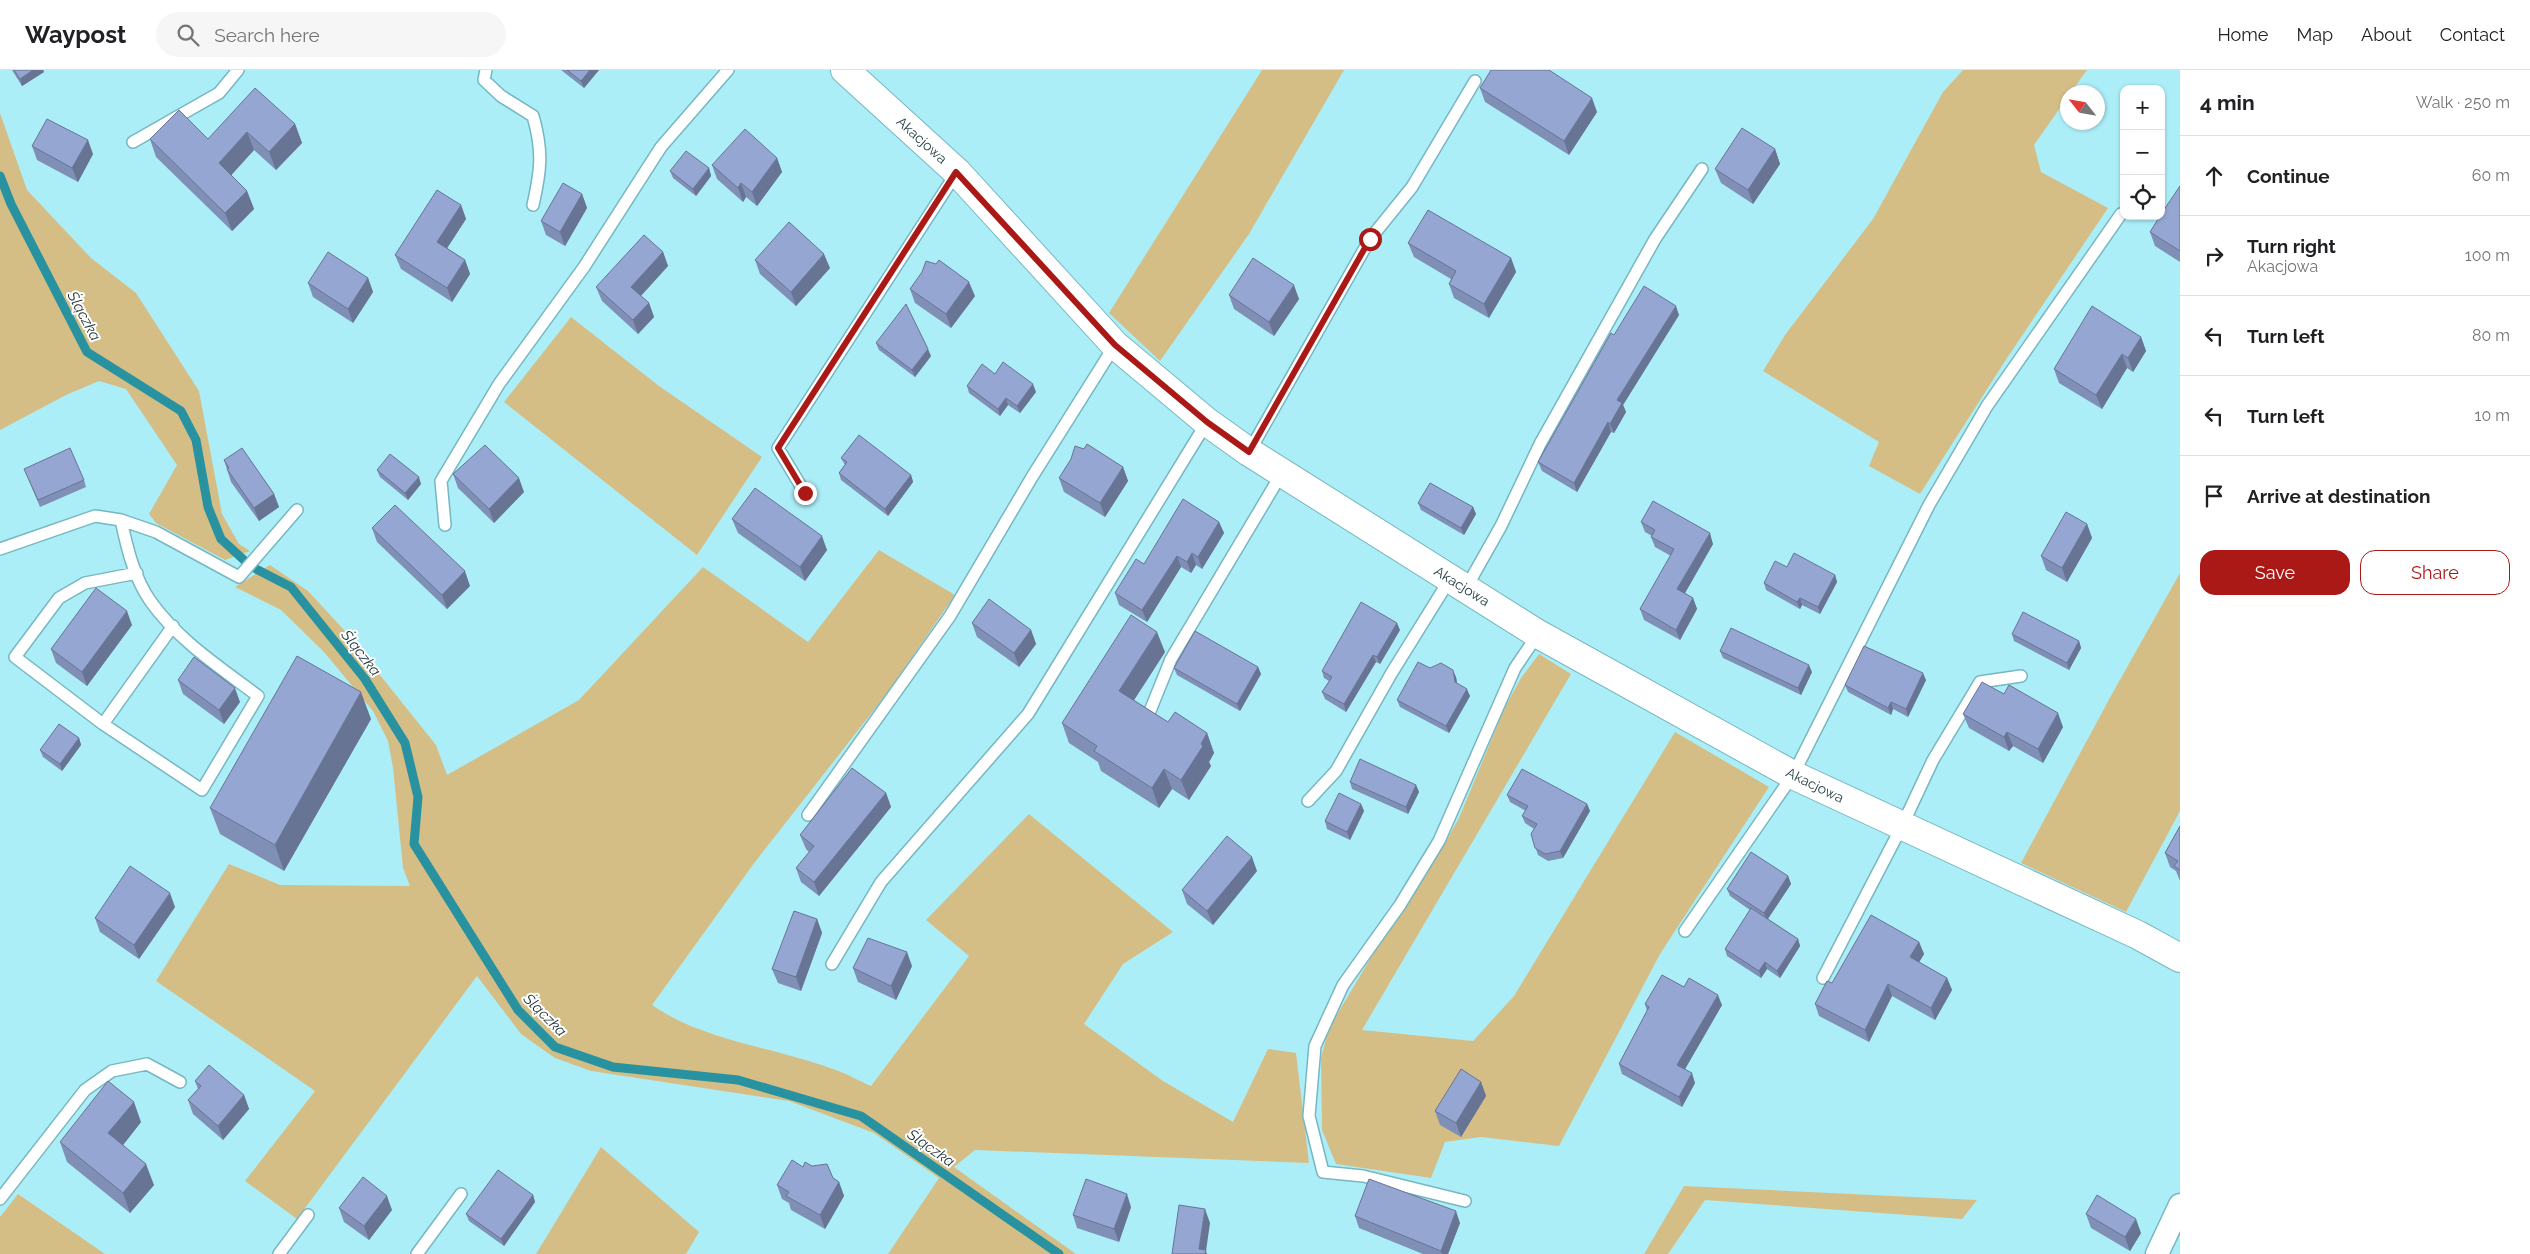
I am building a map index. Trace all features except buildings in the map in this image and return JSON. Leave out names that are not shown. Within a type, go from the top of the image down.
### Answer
[{"type":"street","name":"Akacjowa","points":[[845,70],[956,172],[1115,345],[1207,422],[1249,452],[1538,634],[1793,775],[2138,934],[2180,958]]},
{"type":"street","points":[[2157,1254],[2180,1205]]},
{"type":"lane","points":[[133,142],[219,93],[238,70]]},
{"type":"lane","points":[[486,70],[484,80],[501,96],[533,116],[541,144],[538,183],[533,205]]},
{"type":"lane","points":[[445,524],[441,481],[499,384],[584,267],[661,147],[728,70]]},
{"type":"lane","points":[[1249,452],[1370,239],[1412,187],[1474,81]]},
{"type":"lane","points":[[1308,802],[1336,771],[1391,674],[1502,526],[1540,444],[1654,239],[1702,170]]},
{"type":"lane","points":[[805,493],[778,448],[956,172]]},
{"type":"lane","points":[[1685,931],[1793,775],[1929,506],[1987,406],[2120,214]]},
{"type":"lane","points":[[808,815],[950,616],[1032,477],[1115,345]]},
{"type":"lane","points":[[832,964],[881,882],[1028,714],[1207,422]]},
{"type":"lane","points":[[1148,716],[1171,659],[1282,472]]},
{"type":"lane","points":[[0,549],[95,516],[121,520],[156,532],[239,577],[297,510]]},
{"type":"lane","points":[[121,520],[129,556],[151,602],[185,639],[258,696],[202,790],[103,724],[15,657],[59,598],[85,584],[137,573]]},
{"type":"lane","points":[[103,724],[173,626]]},
{"type":"lane","points":[[1465,1201],[1364,1176],[1323,1172],[1309,1116],[1315,1046],[1343,985],[1400,905],[1439,841],[1515,668],[1538,634]]},
{"type":"lane","points":[[1823,978],[1902,826],[1933,760],[1980,682],[2021,676]]},
{"type":"lane","points":[[0,1199],[85,1090],[112,1071],[147,1064],[180,1082]]},
{"type":"lane","points":[[417,1254],[461,1194]]},
{"type":"lane","points":[[279,1254],[308,1215]]},
{"type":"shaded area","points":[[1262,70],[1344,70],[1249,234],[1160,361],[1109,313]]},
{"type":"shaded area","points":[[1963,70],[2087,70],[2076,85],[2060,85],[2060,108],[2034,145],[2041,172],[2108,208],[2007,358],[1920,494],[1869,466],[1879,442],[1763,371],[1785,335],[1873,219],[1943,92]]},
{"type":"shaded area","points":[[0,113],[27,190],[91,258],[136,293],[199,391],[222,514],[239,544],[250,551],[225,560],[156,523],[149,514],[177,465],[126,389],[99,381],[66,395],[0,430]]},
{"type":"shaded area","points":[[571,317],[659,386],[762,457],[697,555],[504,402]]},
{"type":"shaded area","points":[[879,550],[955,595],[888,692],[755,862],[652,1005],[694,1027],[740,1042],[811,1061],[871,1086],[969,956],[926,920],[1029,814],[1173,932],[1123,964],[1084,1024],[1163,1081],[1233,1122],[1268,1049],[1296,1053],[1309,1163],[975,1150],[954,1167],[1076,1254],[888,1254],[939,1178],[874,1133],[789,1101],[591,1071],[555,1058],[521,1034],[477,976],[297,1219],[245,1181],[315,1091],[156,981],[229,864],[280,885],[410,886],[403,868],[393,768],[388,741],[373,711],[324,652],[281,610],[235,587],[270,565],[308,591],[344,630],[436,745],[447,775],[579,700],[703,567],[808,642]]},
{"type":"shaded area","points":[[2180,573],[2180,811],[2126,912],[2021,863]]},
{"type":"shaded area","points":[[1539,654],[1571,674],[1362,1030],[1473,1041],[1514,996],[1675,732],[1769,787],[1660,954],[1559,1146],[1481,1137],[1445,1142],[1431,1178],[1336,1164],[1322,1130],[1321,1058],[1329,1028],[1376,949],[1412,898],[1444,845],[1459,818],[1505,707],[1521,678]]},
{"type":"shaded area","points":[[601,1147],[699,1232],[686,1254],[536,1254]]},
{"type":"shaded area","points":[[1684,1186],[1977,1200],[1962,1219],[1705,1200],[1668,1254],[1644,1254]]},
{"type":"shaded area","points":[[18,1194],[105,1254],[0,1254],[0,1217]]},
{"type":"waterway","name":"Ślączka","points":[[0,176],[11,204],[87,352],[181,411],[196,440],[208,507],[221,539],[245,561]]},
{"type":"waterway","name":"Ślączka","points":[[256,569],[291,587],[365,679],[405,743],[418,797],[414,844],[518,1010],[555,1047],[613,1067],[738,1080],[861,1116],[1059,1254]]},
{"type":"route","points":[[805,493],[778,448],[956,172],[1115,345],[1207,422],[1249,452],[1370,239]]}]
